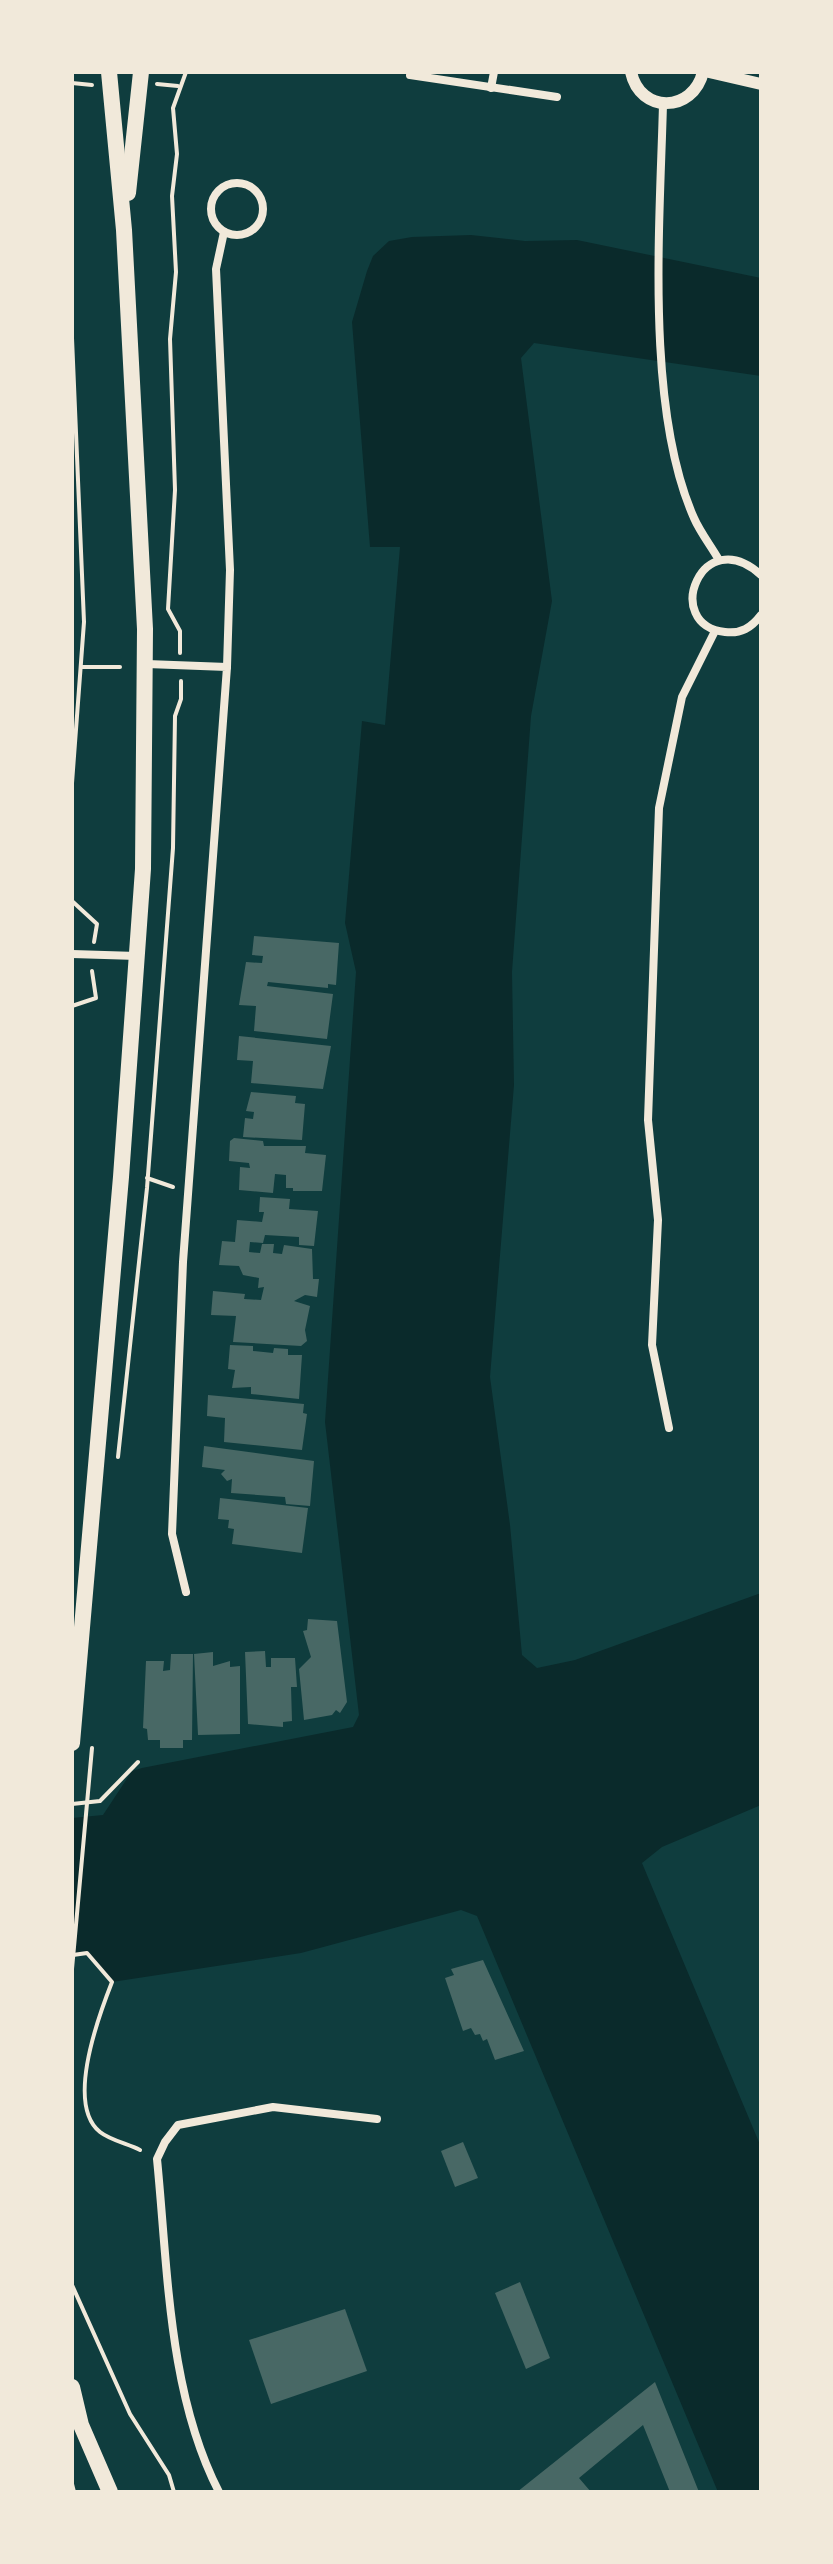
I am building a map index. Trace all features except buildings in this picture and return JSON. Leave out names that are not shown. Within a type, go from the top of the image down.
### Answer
[{"type":"main road","points":[[72,1743],[143,869],[147,664],[124,230],[109,72]]},
{"type":"main road","points":[[124,230],[141,72]]},
{"type":"main road","points":[[72,2387],[81,2425],[110,2492]]},
{"type":"street","points":[[491,88],[494,72]]},
{"type":"street","points":[[631,72],[642,94],[663,104],[686,99],[706,72],[761,84]]},
{"type":"street","points":[[410,75],[557,97]]},
{"type":"street","points":[[663,104],[660,249],[662,364],[674,459],[694,518],[719,560]]},
{"type":"street","points":[[229,184],[246,184],[260,194],[263,202],[261,219],[250,232],[241,235],[224,232],[213,219],[215,194],[229,184]]},
{"type":"street","points":[[186,1592],[172,1534],[187,1191],[227,667],[230,570],[216,269],[224,232]]},
{"type":"street","points":[[761,575],[744,561],[719,560],[702,570],[692,588],[692,601],[698,616],[715,631],[735,633],[752,626],[761,615]]},
{"type":"street","points":[[669,1428],[652,1345],[658,1220],[648,1120],[659,808],[682,697],[715,631]]},
{"type":"street","points":[[147,664],[227,667]]},
{"type":"street","points":[[72,954],[137,956]]},
{"type":"street","points":[[219,2492],[201,2457],[176,2343],[157,2159],[178,2125],[273,2107],[377,2119]]},
{"type":"path","points":[[72,338],[83,575],[81,667],[72,783]]},
{"type":"path","points":[[81,667],[120,667]]},
{"type":"path","points":[[147,1178],[187,1191]]},
{"type":"path","points":[[72,1804],[100,1801],[138,1762]]},
{"type":"path","points":[[72,1955],[87,1953],[112,1982],[96,2025],[86,2073],[87,2109],[98,2131],[140,2150]]},
{"type":"path","points":[[72,2285],[130,2414],[169,2475],[174,2492]]},
{"type":"path","points":[[72,2484],[74,2492]]},
{"type":"water","points":[[471,235],[525,241],[577,240],[761,278],[761,376],[534,343],[521,358],[552,601],[531,716],[512,972],[514,1085],[490,1377],[510,1525],[522,1655],[537,1668],[575,1660],[761,1593],[761,1805],[662,1847],[642,1863],[761,2147],[761,2492],[718,2492],[477,1916],[461,1910],[301,1953],[112,1982],[87,1954],[72,1955],[72,1818],[103,1815],[132,1771],[353,1727],[359,1715],[325,1422],[356,972],[345,923],[362,721],[385,725],[400,547],[370,547],[352,322],[373,256],[389,241]]}]
